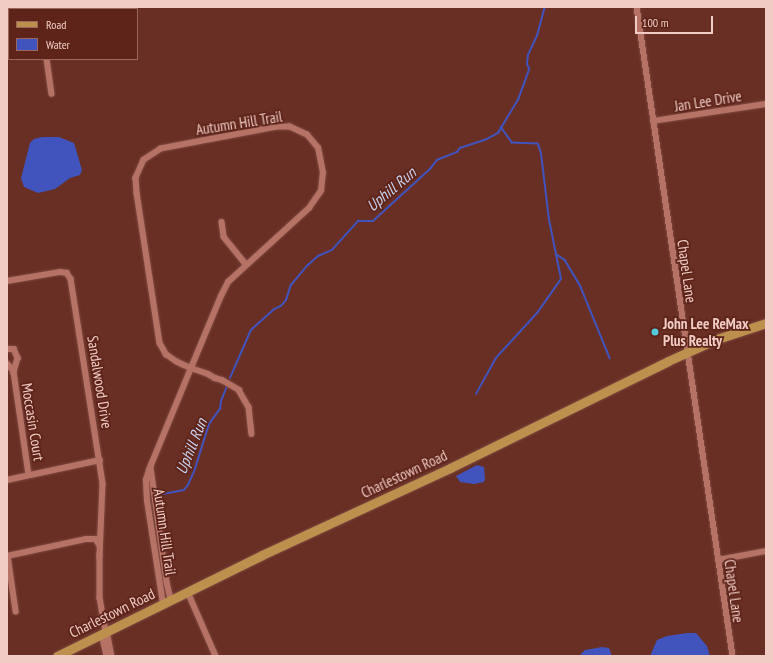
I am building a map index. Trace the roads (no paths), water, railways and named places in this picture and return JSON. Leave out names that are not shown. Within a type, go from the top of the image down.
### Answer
[{"type":"main road","name":"Charlestown Road","points":[[57,656],[167,602],[450,468],[687,352],[730,334],[766,323]]},
{"type":"street","name":"Chapel Lane","points":[[637,7],[732,656]]},
{"type":"street","points":[[47,60],[52,94]]},
{"type":"street","name":"Jan Lee Drive","points":[[653,121],[766,104]]},
{"type":"street","name":"Autumn Hill Trail","points":[[167,602],[147,501],[146,480],[224,288],[232,276],[309,208],[318,197],[322,186],[323,173],[318,148],[311,138],[296,129],[277,127],[161,149],[149,155],[138,172],[136,185],[158,337],[166,354],[176,361],[191,368]]},
{"type":"street","points":[[222,222],[224,237],[246,264]]},
{"type":"street","name":"Sandalwood Drive","points":[[7,281],[60,272],[70,275],[100,460],[103,491],[100,558]]},
{"type":"street","name":"Moccasin Court","points":[[7,349],[14,349],[18,355],[14,372],[30,475]]},
{"type":"street","name":"Moccasin Court","points":[[7,364],[14,372]]},
{"type":"street","points":[[191,368],[222,380],[239,390],[249,406],[252,434]]},
{"type":"street","points":[[7,480],[100,460]]},
{"type":"street","name":"Autumn Hill Trail","points":[[151,465],[167,582],[167,602]]},
{"type":"street","points":[[16,611],[8,556],[94,538],[100,542],[100,598],[105,632],[106,656]]},
{"type":"street","points":[[718,560],[766,551]]},
{"type":"street","points":[[188,592],[216,656]]},
{"type":"street","points":[[105,632],[112,656]]},
{"type":"water","points":[[42,137],[59,137],[74,143],[82,170],[80,175],[70,178],[55,189],[38,193],[24,187],[21,178],[30,143],[34,139]]},
{"type":"water","points":[[477,465],[484,467],[484,482],[474,484],[460,482],[456,476]]},
{"type":"water","points":[[696,633],[707,646],[710,656],[650,656],[657,640],[667,636]]},
{"type":"water","points":[[602,647],[609,648],[612,656],[579,656],[585,650]]},
{"type":"waterway","name":"Uphill Run","points":[[230,378],[251,330],[273,310],[281,306],[286,300],[291,285],[308,265],[318,256],[332,250],[358,221],[373,221],[430,169],[437,160],[457,152],[460,148],[485,140],[498,133],[518,100],[529,69],[527,64],[528,55],[537,36],[545,7]]},
{"type":"waterway","points":[[476,394],[496,358],[538,312],[561,279],[549,220],[541,154],[538,144],[512,143],[501,128]]},
{"type":"waterway","points":[[556,254],[565,260],[581,287],[610,358]]},
{"type":"waterway","name":"Uphill Run","points":[[158,495],[184,490],[188,485],[195,469],[209,424],[220,409],[221,401],[227,386]]},
{"type":"place","name":"John Lee ReMax Plus Realty","points":[[655,332]]}]
